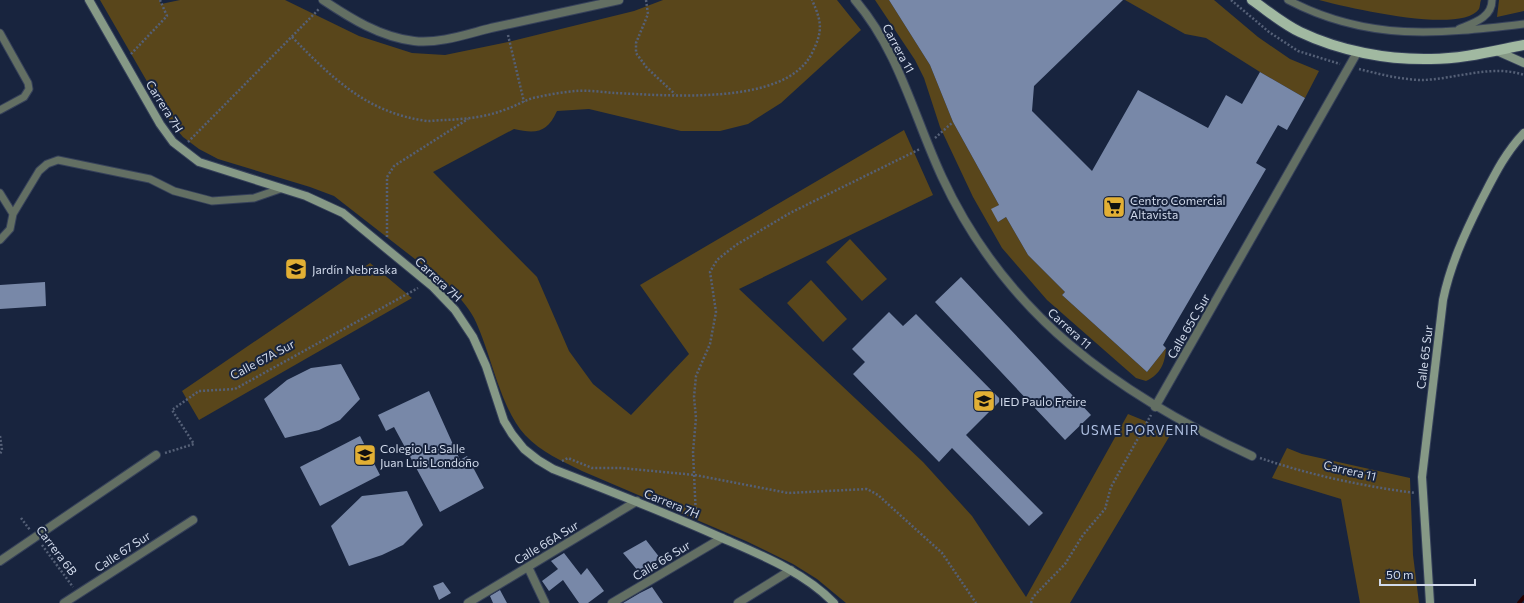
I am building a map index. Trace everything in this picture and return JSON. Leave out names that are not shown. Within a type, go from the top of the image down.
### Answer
[{"type":"main road","points":[[1252,0],[1300,32],[1325,42],[1358,52],[1431,60],[1497,51],[1524,45]]},
{"type":"street","name":"Carrera 7H","points":[[89,0],[166,134],[181,150],[209,167],[311,198],[343,213],[427,283],[455,310],[473,337],[486,366],[504,421],[524,449],[553,469],[696,526],[791,570],[834,603]]},
{"type":"street","points":[[325,1],[352,19],[373,29],[412,41],[433,41],[619,0]]},
{"type":"street","name":"Carrera 11","points":[[855,0],[877,30],[899,71],[942,178],[967,225],[996,269],[1013,289],[1049,326],[1088,361],[1155,407],[1252,456]]},
{"type":"street","points":[[1497,51],[1524,63]]},
{"type":"street","name":"Calle 65C Sur","points":[[1155,407],[1358,52]]},
{"type":"street","name":"Calle 65 Sur","points":[[1430,603],[1422,494],[1423,457],[1447,283],[1460,243],[1497,168],[1506,153],[1524,133]]},
{"type":"street","points":[[0,561],[156,455]]},
{"type":"street","name":"Calle 66A Sur","points":[[468,603],[636,501]]},
{"type":"street","name":"Calle 67 Sur","points":[[64,603],[193,520]]},
{"type":"street","name":"Calle 66 Sur","points":[[612,603],[722,538]]},
{"type":"street","points":[[528,567],[545,603]]},
{"type":"street","points":[[738,603],[791,570]]},
{"type":"lane","points":[[1288,0],[1324,15],[1371,28],[1411,33],[1450,32],[1524,24]]},
{"type":"lane","points":[[1450,32],[1484,17],[1492,6],[1492,0]]},
{"type":"lane","points":[[0,34],[28,83],[29,90],[24,97],[0,110]]},
{"type":"lane","points":[[0,240],[10,229],[13,214],[39,171],[46,164],[58,160],[150,179],[174,191],[212,201],[254,198],[280,189]]},
{"type":"lane","points":[[0,193],[13,214]]},
{"type":"path","points":[[124,61],[167,16],[160,0]]},
{"type":"path","points":[[646,0],[648,14],[636,43],[636,53],[647,68],[675,94]]},
{"type":"path","points":[[292,37],[329,74],[356,95],[386,110],[428,121],[468,119],[503,111],[532,99],[577,91],[716,94],[756,91],[789,78],[808,63],[818,41],[821,20],[812,0]]},
{"type":"path","points":[[1231,0],[1269,32],[1298,51],[1323,60]]},
{"type":"path","points":[[181,150],[292,37],[325,1]]},
{"type":"path","points":[[506,25],[524,102]]},
{"type":"path","points":[[1374,72],[1421,80],[1450,78],[1501,70],[1514,71],[1524,75]]},
{"type":"path","points":[[388,250],[387,177],[394,166],[468,119]]},
{"type":"path","points":[[696,526],[693,452],[696,418],[694,398],[696,376],[710,344],[716,312],[710,272],[717,260],[736,244],[790,213],[928,145],[952,122]]},
{"type":"path","name":"Calle 67A Sur","points":[[156,455],[194,444],[172,410],[200,391],[235,389],[427,283]]},
{"type":"path","points":[[1031,603],[1033,596],[1065,564],[1083,535],[1105,509],[1111,487],[1155,407]]},
{"type":"path","points":[[0,436],[2,450],[0,454]]},
{"type":"path","name":"Carrera 11","points":[[1252,456],[1283,466],[1372,488],[1422,494]]},
{"type":"path","points":[[553,469],[568,458],[592,468],[620,468],[695,475],[788,493],[867,489],[872,491],[942,553],[976,603]]},
{"type":"path","name":"Carrera 6B","points":[[21,518],[78,594]]},
{"type":"shaded area","points":[[100,0],[159,0],[161,4],[180,0],[285,0],[359,36],[412,53],[445,55],[508,42],[634,11],[663,0],[837,0],[861,30],[781,103],[748,124],[720,131],[681,131],[589,109],[557,111],[545,128],[535,131],[514,129],[433,172],[537,277],[569,351],[593,384],[631,415],[689,354],[640,285],[904,130],[933,195],[739,289],[923,462],[972,516],[1026,597],[1128,414],[1172,432],[1070,603],[846,603],[817,579],[793,564],[746,541],[582,471],[552,456],[531,441],[516,424],[502,395],[486,347],[474,318],[465,304],[447,284],[334,196],[310,187],[218,159],[199,149],[183,137],[171,123]]},
{"type":"shaded area","points":[[875,0],[889,0],[930,65],[953,122],[999,205],[992,209],[998,222],[1006,217],[1028,255],[1065,292],[1062,295],[1147,372],[1166,348],[1165,358],[1161,368],[1151,378],[1146,381],[1136,378],[1047,300],[1002,248],[973,197],[940,127],[924,78],[915,60]]},
{"type":"shaded area","points":[[1125,0],[1214,0],[1258,37],[1290,59],[1319,71],[1305,98],[1206,38],[1185,34]]},
{"type":"shaded area","points":[[1319,0],[1481,0],[1479,9],[1468,16],[1450,20],[1402,17]]},
{"type":"shaded area","points":[[1499,0],[1524,0],[1524,11],[1497,17]]},
{"type":"shaded area","points":[[850,239],[887,279],[862,301],[826,262]]},
{"type":"shaded area","points":[[370,263],[412,298],[199,420],[182,391]]},
{"type":"shaded area","points":[[811,280],[847,319],[823,342],[787,303]]},
{"type":"shaded area","points":[[1287,448],[1302,454],[1410,478],[1413,555],[1419,603],[1360,603],[1341,499],[1272,478]]},
{"type":"building","name":"Centro Comercial Altavista","points":[[889,0],[1123,0],[1034,86],[1032,111],[1092,171],[1138,90],[1208,128],[1226,95],[1242,104],[1260,72],[1305,98],[1287,130],[1278,125],[1256,163],[1266,169],[1163,345],[1166,348],[1147,372],[1062,295],[1065,292],[1028,255],[1006,217],[998,222],[991,209],[999,205],[953,122],[930,65]]},
{"type":"building","points":[[961,277],[1091,415],[1065,440],[935,302]]},
{"type":"building","points":[[45,282],[46,306],[0,309],[0,285]]},
{"type":"building","points":[[889,312],[903,326],[916,314],[1001,400],[966,435],[1043,513],[1029,526],[952,448],[939,462],[853,374],[865,362],[852,349]]},
{"type":"building","points":[[341,364],[360,399],[340,420],[319,430],[285,438],[264,399],[287,380],[311,368]]},
{"type":"building","points":[[429,391],[460,460],[467,456],[484,488],[440,512],[394,427],[386,431],[378,415]]},
{"type":"building","points":[[360,436],[380,475],[320,506],[300,467]]},
{"type":"building","points":[[407,491],[423,525],[403,545],[382,555],[349,566],[331,526],[362,496]]},
{"type":"building","points":[[646,540],[660,558],[639,572],[623,553]]},
{"type":"building","points":[[564,553],[581,575],[587,568],[604,591],[588,603],[579,603],[563,580],[549,591],[542,581],[558,569],[551,561]]},
{"type":"building","points":[[443,582],[451,593],[439,600],[433,586]]},
{"type":"building","points":[[652,587],[663,603],[623,603],[640,593]]},
{"type":"building","points":[[500,590],[507,603],[493,603],[490,596]]},
{"type":"waterway","points":[[1519,603],[1524,597]]},
{"type":"place","name":"Centro Comercial Altavista","points":[[1114,207]]},
{"type":"place","name":"Jardín Nebraska","points":[[296,269]]},
{"type":"place","name":"IED Paulo Freire","points":[[984,401]]},
{"type":"place","name":"Colegio La Salle Juan Luis Londoño","points":[[365,455]]},
{"type":"district","name":"USME PORVENIR","points":[[1140,430]]}]
